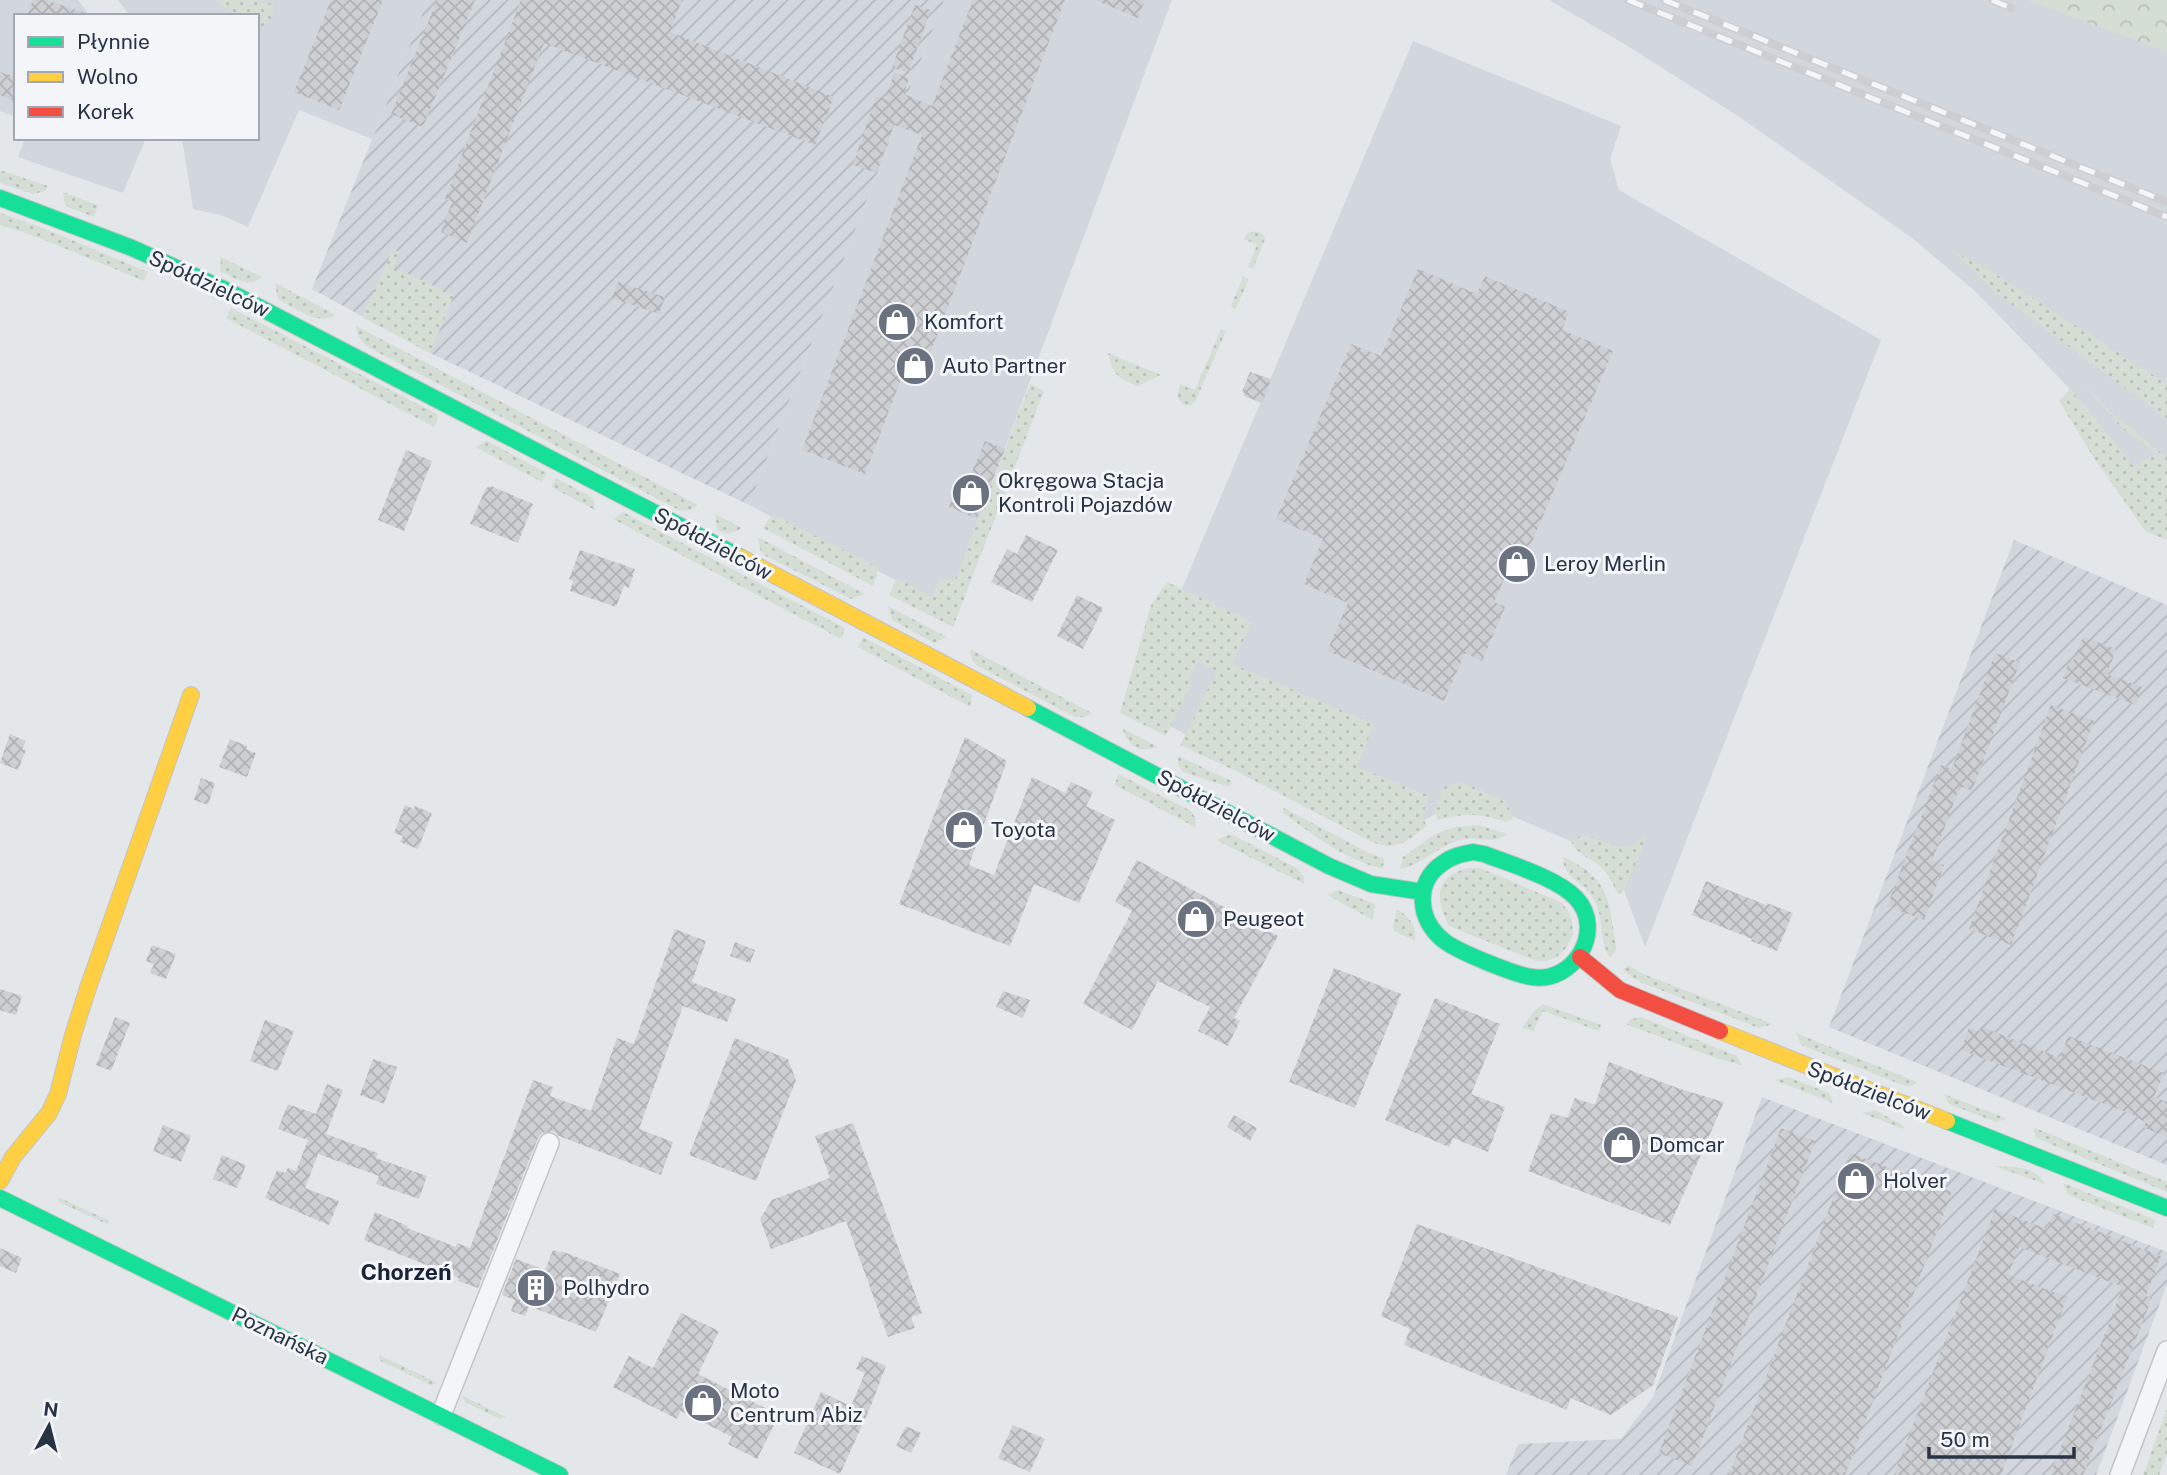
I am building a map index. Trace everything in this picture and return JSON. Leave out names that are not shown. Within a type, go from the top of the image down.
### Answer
[{"type":"street","name":"Spółdzielców","points":[[0,198],[148,255],[260,306],[1346,874],[1371,884],[1423,892]]},
{"type":"street","points":[[0,1181],[13,1157],[43,1121],[58,1094],[88,988],[191,695]]},
{"type":"street","points":[[1461,853],[1484,854],[1562,886],[1572,893],[1580,902],[1588,924],[1585,947],[1580,957],[1565,971],[1546,978],[1525,977],[1437,936],[1426,920],[1423,892],[1426,879],[1441,862],[1461,853]]},
{"type":"street","name":"Spółdzielców","points":[[1580,957],[1620,990],[1643,1001],[2167,1208]]},
{"type":"street","points":[[441,1415],[549,1143]]},
{"type":"street","name":"Poznańska","points":[[0,1198],[560,1475]]},
{"type":"street","points":[[2120,1475],[2167,1351]]},
{"type":"shaded area","points":[[0,0],[78,0],[88,14],[14,14],[14,116],[0,111]]},
{"type":"shaded area","points":[[118,0],[428,0],[372,139],[299,110],[248,227],[221,215],[193,209],[182,140],[259,140],[259,14],[128,14]]},
{"type":"shaded area","points":[[428,0],[944,0],[749,505],[430,353],[312,289]]},
{"type":"shaded area","points":[[944,0],[1172,0],[946,606],[749,505]]},
{"type":"shaded area","points":[[1549,0],[2029,0],[2167,51],[2167,503],[2070,389],[1975,291],[1912,238],[1738,116]]},
{"type":"shaded area","name":"Leroy Merlin","points":[[1413,41],[1621,126],[1610,159],[1619,190],[1881,340],[1645,947],[1617,871],[1580,845],[1493,808],[1455,802],[1393,839],[1132,707]]},
{"type":"shaded area","points":[[24,140],[145,140],[123,193],[18,157]]},
{"type":"shaded area","points":[[2014,540],[2167,605],[2167,1165],[1829,1027]]},
{"type":"shaded area","points":[[1762,1097],[2167,1252],[2167,1284],[2096,1475],[1506,1475],[1518,1444],[1621,1439],[1653,1397]]},
{"type":"green space","points":[[217,0],[261,0],[261,3],[275,4],[270,20],[259,28],[259,14],[240,14],[226,8]]},
{"type":"green space","points":[[2029,0],[2167,0],[2167,51],[2152,47]]},
{"type":"green space","points":[[0,170],[48,186],[45,191],[33,194],[0,183]]},
{"type":"green space","points":[[63,192],[98,205],[94,217],[68,207]]},
{"type":"green space","points":[[0,213],[148,272],[144,281],[37,237],[0,225]]},
{"type":"green space","points":[[1255,231],[1263,234],[1265,239],[1253,269],[1248,267],[1257,245],[1244,239],[1247,233]]},
{"type":"green space","points":[[393,249],[400,252],[393,267],[454,295],[430,353],[362,317]]},
{"type":"green space","points":[[1950,249],[1987,269],[2167,384],[2167,419],[2000,296]]},
{"type":"green space","points":[[221,257],[262,277],[247,282],[231,277],[220,271]]},
{"type":"green space","points":[[1243,277],[1249,279],[1234,309],[1231,306]]},
{"type":"green space","points":[[275,283],[336,315],[321,318],[299,311],[278,299]]},
{"type":"green space","points":[[231,308],[437,414],[434,427],[226,318]]},
{"type":"green space","points":[[356,326],[698,505],[693,509],[679,510],[366,346],[358,336]]},
{"type":"green space","points":[[1221,329],[1226,331],[1196,400],[1191,405],[1182,404],[1177,396],[1180,384],[1195,390]]},
{"type":"green space","points":[[1108,353],[1161,375],[1138,386],[1121,378],[1114,371]]},
{"type":"green space","points":[[2076,376],[2111,412],[2167,458],[2167,540],[2146,532],[2092,455],[2059,401],[2070,389],[2135,468],[2144,459],[2157,454],[2122,428]]},
{"type":"green space","points":[[1030,384],[1044,391],[953,627],[889,595],[897,578],[932,597],[940,579],[955,580]]},
{"type":"green space","points":[[487,441],[547,473],[542,482],[475,447]]},
{"type":"green space","points":[[556,478],[593,498],[595,510],[551,487]]},
{"type":"green space","points":[[623,512],[845,628],[841,639],[613,519]]},
{"type":"green space","points":[[715,514],[742,528],[730,533],[717,530]]},
{"type":"green space","points":[[772,514],[877,567],[873,586],[763,528]]},
{"type":"green space","points":[[758,537],[865,594],[851,599],[764,555],[760,550]]},
{"type":"green space","points":[[1167,582],[1252,622],[1232,664],[1374,724],[1357,767],[1430,796],[1422,816],[1427,826],[1402,843],[1381,845],[1180,745],[1217,671],[1198,661],[1189,679],[1193,681],[1166,736],[1120,713],[1151,605]]},
{"type":"green space","points":[[888,606],[947,637],[934,643],[892,620]]},
{"type":"green space","points":[[863,637],[972,695],[970,707],[858,647]]},
{"type":"green space","points":[[970,649],[1092,713],[1085,717],[1075,717],[976,665]]},
{"type":"green space","points":[[1122,728],[1158,747],[1145,750],[1135,747]]},
{"type":"green space","points":[[1178,756],[1232,781],[1229,787],[1183,772],[1178,765]]},
{"type":"green space","points":[[1118,774],[1191,811],[1196,819],[1195,827],[1115,785]]},
{"type":"green space","points":[[1459,783],[1470,785],[1507,803],[1513,819],[1505,822],[1472,815],[1438,820],[1434,812],[1443,787]]},
{"type":"green space","points":[[1284,808],[1369,853],[1384,858],[1383,869],[1330,846],[1283,813]]},
{"type":"green space","points":[[1479,825],[1508,834],[1492,840],[1457,841],[1409,867],[1400,869],[1403,857],[1435,834],[1456,827]]},
{"type":"green space","points":[[1231,834],[1298,869],[1304,877],[1304,884],[1216,840]]},
{"type":"green space","points":[[1648,834],[1624,890],[1618,894],[1604,871],[1577,850],[1571,841],[1586,836],[1626,846],[1636,843]]},
{"type":"green space","points":[[1563,857],[1590,873],[1604,892],[1609,903],[1616,946],[1610,958],[1604,943],[1596,902],[1569,874]]},
{"type":"green space","points":[[1468,868],[1480,868],[1560,902],[1568,910],[1572,921],[1573,935],[1567,947],[1557,957],[1536,961],[1449,926],[1441,907],[1440,890],[1449,877]]},
{"type":"green space","points":[[1338,890],[1375,904],[1373,920],[1327,895]]},
{"type":"green space","points":[[1397,909],[1411,922],[1415,941],[1394,931]]},
{"type":"green space","points":[[1628,965],[1643,974],[1773,1024],[1759,1028],[1640,982],[1623,970]]},
{"type":"green space","points":[[1543,1004],[1601,1025],[1599,1031],[1543,1011],[1533,1031],[1522,1028]]},
{"type":"green space","points":[[1641,1017],[1737,1056],[1743,1066],[1626,1024],[1631,1019]]},
{"type":"green space","points":[[1796,1033],[1917,1082],[1912,1086],[1905,1086],[1801,1045]]},
{"type":"green space","points":[[1788,1077],[1829,1093],[1833,1103],[1775,1080]]},
{"type":"green space","points":[[1944,1094],[2008,1119],[1996,1122],[1949,1104]]},
{"type":"green space","points":[[1875,1110],[1904,1126],[1903,1129],[1862,1113]]},
{"type":"green space","points":[[2033,1127],[2167,1182],[2167,1192],[2036,1138]]},
{"type":"green space","points":[[1994,1166],[2029,1170],[2045,1184]]},
{"type":"green space","points":[[2063,1183],[2156,1220],[2153,1228],[2068,1195]]},
{"type":"green space","points":[[58,1197],[110,1221],[107,1224],[59,1202]]},
{"type":"green space","points":[[379,1355],[438,1383],[431,1385],[379,1360]]},
{"type":"green space","points":[[461,1395],[506,1417],[500,1419],[465,1402]]},
{"type":"green space","points":[[2167,1409],[2167,1454],[2159,1475],[2143,1475]]},
{"type":"building","points":[[33,0],[46,0],[85,13],[85,14],[28,14]]},
{"type":"building","points":[[331,0],[383,0],[339,110],[294,92]]},
{"type":"building","points":[[437,0],[475,0],[423,127],[391,114]]},
{"type":"building","points":[[521,0],[682,0],[670,32],[834,97],[815,145],[544,43],[467,243],[441,232],[452,202],[445,199]]},
{"type":"building","points":[[973,0],[1065,0],[918,385],[901,379],[865,474],[802,450],[922,135],[894,125],[877,173],[853,165],[876,96],[885,99],[894,73],[909,78],[904,94],[932,106]]},
{"type":"building","points":[[1095,0],[1145,0],[1138,18]]},
{"type":"building","points":[[915,5],[931,10],[908,73],[892,67]]},
{"type":"building","points":[[0,72],[14,76],[14,101],[0,95]]},
{"type":"building","points":[[1418,269],[1477,294],[1485,276],[1569,312],[1562,330],[1613,351],[1520,570],[1510,566],[1494,602],[1505,607],[1482,661],[1465,653],[1444,701],[1327,651],[1348,603],[1304,584],[1323,539],[1276,519],[1351,344],[1381,356]]},
{"type":"building","points":[[618,282],[665,297],[659,314],[612,298]]},
{"type":"building","points":[[1250,372],[1271,379],[1262,403],[1244,396],[1245,393],[1242,392]]},
{"type":"building","name":"Okręgowa Stacja Kontroli Pojazdów","points":[[985,441],[1005,449],[977,519],[949,507],[961,476],[969,479]]},
{"type":"building","points":[[406,450],[432,461],[404,531],[378,520]]},
{"type":"building","points":[[491,486],[533,504],[518,543],[470,524],[486,488]]},
{"type":"building","points":[[1026,535],[1058,550],[1032,602],[991,582],[1007,549],[1017,554]]},
{"type":"building","points":[[580,550],[635,569],[629,588],[624,586],[616,607],[570,591],[573,581],[569,579]]},
{"type":"building","points":[[1077,595],[1103,608],[1083,649],[1057,636]]},
{"type":"building","points":[[2083,637],[2116,649],[2107,674],[2142,687],[2136,705],[2063,678],[2069,660],[2073,661]]},
{"type":"building","points":[[1995,653],[2020,662],[1972,791],[1960,786],[1932,861],[1944,865],[1924,920],[1887,906],[1941,765],[1952,769]]},
{"type":"building","points":[[2051,705],[2094,721],[2011,945],[1969,929]]},
{"type":"building","points":[[10,734],[26,741],[22,749],[26,750],[18,770],[0,763]]},
{"type":"building","points":[[965,737],[1007,761],[969,865],[994,875],[1032,777],[1065,793],[1071,782],[1093,792],[1086,806],[1115,820],[1079,903],[1034,884],[1010,946],[899,904]]},
{"type":"building","points":[[230,739],[256,753],[247,777],[219,767]]},
{"type":"building","points":[[201,778],[215,783],[208,805],[194,800]]},
{"type":"building","points":[[405,805],[432,813],[418,849],[400,842],[403,836],[394,833]]},
{"type":"building","points":[[1137,860],[1278,936],[1234,1018],[1240,1021],[1228,1046],[1198,1031],[1210,1007],[1158,981],[1132,1030],[1083,1004],[1132,911],[1115,902]]},
{"type":"building","points":[[1706,881],[1793,913],[1777,951],[1692,915]]},
{"type":"building","points":[[675,929],[706,941],[692,982],[736,999],[727,1022],[683,1006],[639,1129],[673,1142],[661,1175],[559,1136],[553,1131],[542,1133],[478,1288],[364,1240],[375,1212],[456,1247],[457,1243],[470,1248],[533,1080],[553,1087],[550,1096],[591,1111],[617,1038],[634,1044]]},
{"type":"building","points":[[735,942],[755,950],[750,963],[730,956]]},
{"type":"building","points":[[152,945],[176,954],[166,979],[150,973],[154,964],[146,961]]},
{"type":"building","points":[[1334,968],[1401,994],[1355,1108],[1289,1082]]},
{"type":"building","points":[[0,989],[22,996],[16,1015],[0,1010]]},
{"type":"building","points":[[1003,991],[1030,1000],[1023,1018],[996,1007]]},
{"type":"building","points":[[1435,998],[1500,1024],[1471,1094],[1505,1107],[1488,1152],[1453,1138],[1449,1147],[1385,1120]]},
{"type":"building","points":[[115,1017],[130,1023],[111,1071],[96,1065]]},
{"type":"building","points":[[265,1020],[294,1031],[278,1071],[250,1061]]},
{"type":"building","points":[[1982,1027],[2060,1058],[2068,1036],[2164,1073],[2154,1097],[2167,1102],[2167,1137],[2143,1127],[2146,1122],[2139,1117],[1961,1050],[1969,1028],[1980,1032]]},
{"type":"building","points":[[735,1038],[788,1059],[796,1080],[756,1181],[689,1155]]},
{"type":"building","points":[[373,1059],[397,1067],[384,1104],[360,1095]]},
{"type":"building","name":"Domcar","points":[[1609,1062],[1680,1089],[1724,1102],[1670,1225],[1528,1171],[1551,1113],[1567,1118],[1575,1098],[1595,1105]]},
{"type":"building","points":[[327,1084],[343,1090],[326,1134],[378,1153],[376,1158],[427,1176],[419,1199],[376,1184],[379,1176],[318,1154],[305,1188],[339,1201],[329,1225],[265,1198],[277,1170],[285,1173],[288,1168],[296,1171],[308,1140],[278,1129],[288,1104],[316,1114]]},
{"type":"building","points":[[1234,1115],[1257,1128],[1250,1141],[1227,1127]]},
{"type":"building","points":[[853,1123],[922,1313],[911,1317],[915,1328],[888,1337],[846,1221],[771,1249],[760,1219],[772,1200],[830,1178],[815,1136]]},
{"type":"building","points":[[163,1125],[191,1136],[181,1162],[153,1151]]},
{"type":"building","points":[[1781,1128],[1815,1141],[1692,1466],[1659,1453]]},
{"type":"building","points":[[1850,1153],[1952,1192],[1845,1475],[1729,1475]]},
{"type":"building","points":[[222,1155],[246,1165],[237,1188],[213,1179]]},
{"type":"building","points":[[1995,1209],[2047,1229],[2053,1214],[2161,1256],[2146,1296],[2152,1298],[2083,1475],[2050,1475],[2123,1287],[2019,1247],[2008,1275],[2067,1297],[2001,1475],[1894,1475]]},
{"type":"building","points":[[1417,1224],[1678,1317],[1653,1385],[1611,1415],[1570,1398],[1567,1410],[1404,1345],[1410,1329],[1381,1316]]},
{"type":"building","points":[[0,1248],[22,1258],[16,1273],[0,1266]]},
{"type":"building","points":[[553,1250],[620,1274],[596,1332],[529,1306],[525,1316],[511,1311],[515,1300],[502,1295],[516,1259],[545,1270]]},
{"type":"building","points":[[681,1313],[719,1331],[698,1374],[779,1415],[757,1459],[728,1444],[732,1437],[681,1411],[677,1419],[613,1387],[629,1356],[653,1368]]},
{"type":"building","points":[[862,1356],[886,1366],[840,1474],[794,1453],[821,1392],[851,1406],[865,1373],[856,1369]]},
{"type":"building","points":[[1013,1425],[1045,1439],[1030,1472],[998,1458]]},
{"type":"building","points":[[906,1426],[921,1433],[911,1453],[896,1446]]},
{"type":"railway","points":[[1628,0],[2167,217]]},
{"type":"railway","points":[[1664,0],[2167,202]]},
{"type":"railway","points":[[1992,0],[2011,8]]},
{"type":"traffic: fast","points":[[0,198],[132,248],[228,291],[740,557]]},
{"type":"traffic: fast","points":[[1028,708],[1329,866],[1371,884],[1423,892]]},
{"type":"traffic: fast","points":[[1473,852],[1545,878],[1576,898],[1588,925],[1581,952],[1572,964],[1547,977],[1532,977],[1460,950],[1435,932],[1424,912],[1427,880],[1446,861],[1473,852]]},
{"type":"traffic: fast","points":[[1947,1121],[2167,1208]]},
{"type":"traffic: fast","points":[[0,1198],[560,1475]]},
{"type":"traffic: slow","points":[[740,557],[1028,708]]},
{"type":"traffic: slow","points":[[0,1181],[13,1157],[49,1113],[58,1094],[88,988],[191,695]]},
{"type":"traffic: slow","points":[[1720,1031],[1947,1121]]},
{"type":"traffic: jam","points":[[1580,957],[1620,990],[1720,1031]]},
{"type":"place","name":"Komfort","points":[[897,322]]},
{"type":"place","name":"Auto Partner","points":[[915,366]]},
{"type":"place","name":"Okręgowa Stacja Kontroli Pojazdów","points":[[971,493]]},
{"type":"place","name":"Leroy Merlin","points":[[1517,564]]},
{"type":"place","name":"Toyota","points":[[964,830]]},
{"type":"place","name":"Peugeot","points":[[1196,919]]},
{"type":"place","name":"Domcar","points":[[1622,1145]]},
{"type":"place","name":"Holver","points":[[1856,1181]]},
{"type":"place","name":"Polhydro","points":[[536,1288]]},
{"type":"place","name":"Moto Centrum Abiz","points":[[703,1403]]},
{"type":"district","name":"Chorzeń","points":[[406,1272]]}]
